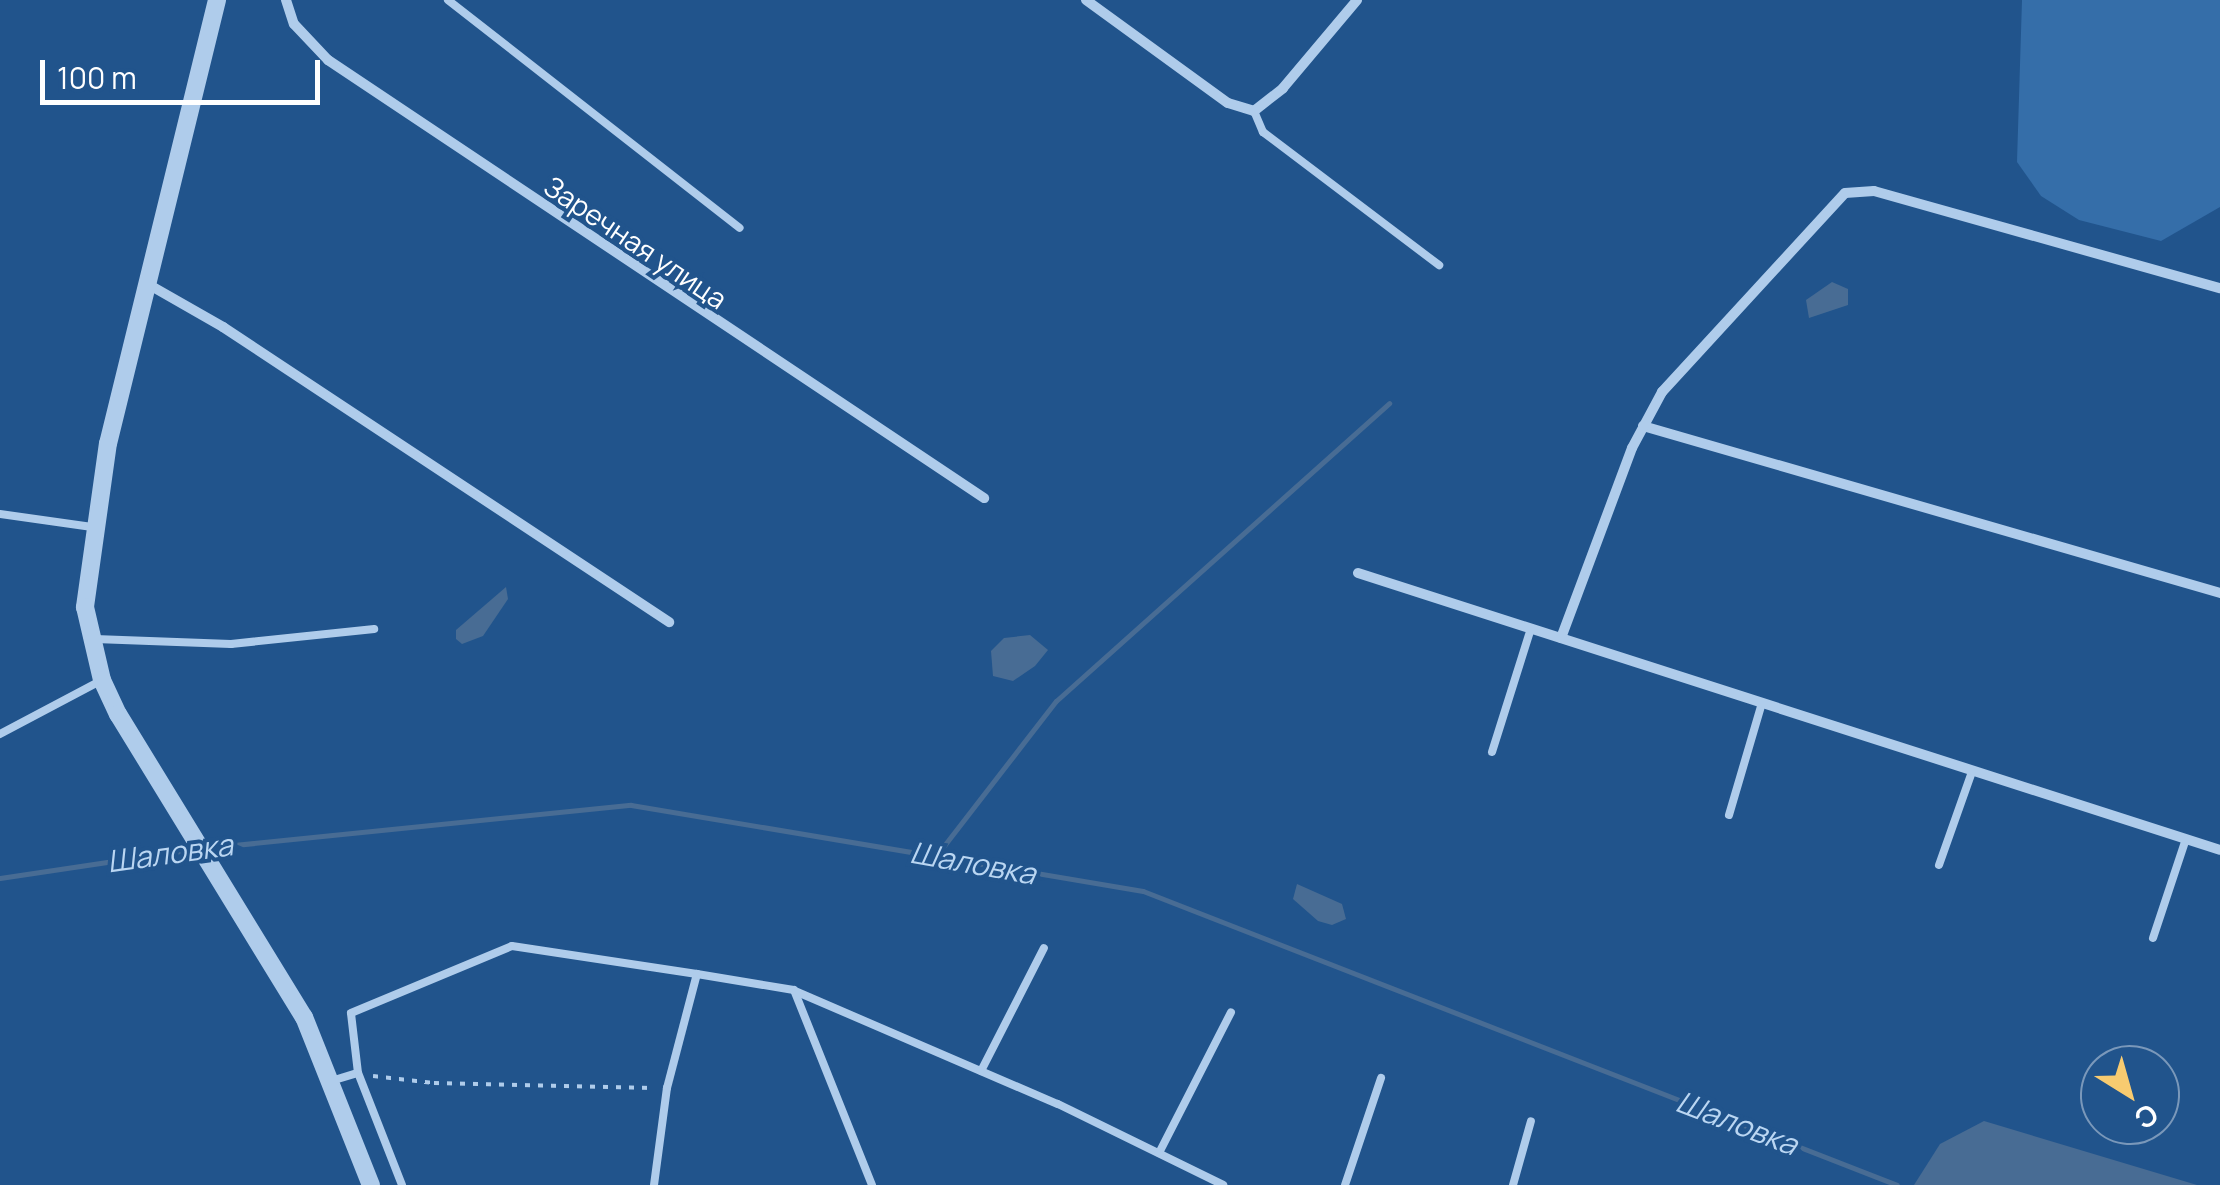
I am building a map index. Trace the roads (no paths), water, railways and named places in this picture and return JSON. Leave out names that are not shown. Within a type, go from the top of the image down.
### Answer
[{"type":"street","points":[[218,0],[146,283],[92,527],[85,607],[102,680],[190,832],[287,985],[331,1080],[371,1185]]},
{"type":"street","name":"Заречная улица","points":[[286,0],[294,24],[328,60],[984,498]]},
{"type":"street","points":[[1086,0],[1228,103],[1254,111],[1283,88],[1356,0]]},
{"type":"street","points":[[1561,638],[1643,426],[1662,392],[1814,225],[1856,188],[2220,288]]},
{"type":"street","points":[[146,283],[223,326],[669,622]]},
{"type":"street","points":[[1643,426],[2220,593]]},
{"type":"street","points":[[1358,572],[1761,706],[2220,850]]},
{"type":"lane","points":[[448,0],[740,228]]},
{"type":"lane","points":[[1254,111],[1263,132],[1439,265]]},
{"type":"lane","points":[[0,514],[92,527]]},
{"type":"lane","points":[[1492,752],[1531,628]]},
{"type":"lane","points":[[91,640],[230,644],[374,629]]},
{"type":"lane","points":[[0,734],[102,680]]},
{"type":"lane","points":[[1729,815],[1761,706]]},
{"type":"lane","points":[[1939,866],[1972,772]]},
{"type":"lane","points":[[2152,938],[2186,839]]},
{"type":"lane","points":[[402,1185],[358,1073],[351,1013],[512,946],[794,990],[981,1070],[1224,1185]]},
{"type":"lane","points":[[981,1070],[1044,948]]},
{"type":"lane","points":[[654,1185],[668,1088],[696,974]]},
{"type":"lane","points":[[794,990],[872,1185]]},
{"type":"lane","points":[[1159,1154],[1231,1012]]},
{"type":"lane","points":[[331,1080],[358,1073]]},
{"type":"lane","points":[[1344,1185],[1381,1078]]},
{"type":"lane","points":[[1513,1185],[1530,1122]]},
{"type":"waterway","points":[[936,856],[1056,701],[1389,403]]},
{"type":"waterway","name":"Шаловка","points":[[205,848],[631,805],[1143,891],[1897,1185]]},
{"type":"waterway","name":"Шаловка","points":[[0,878],[194,849]]}]
